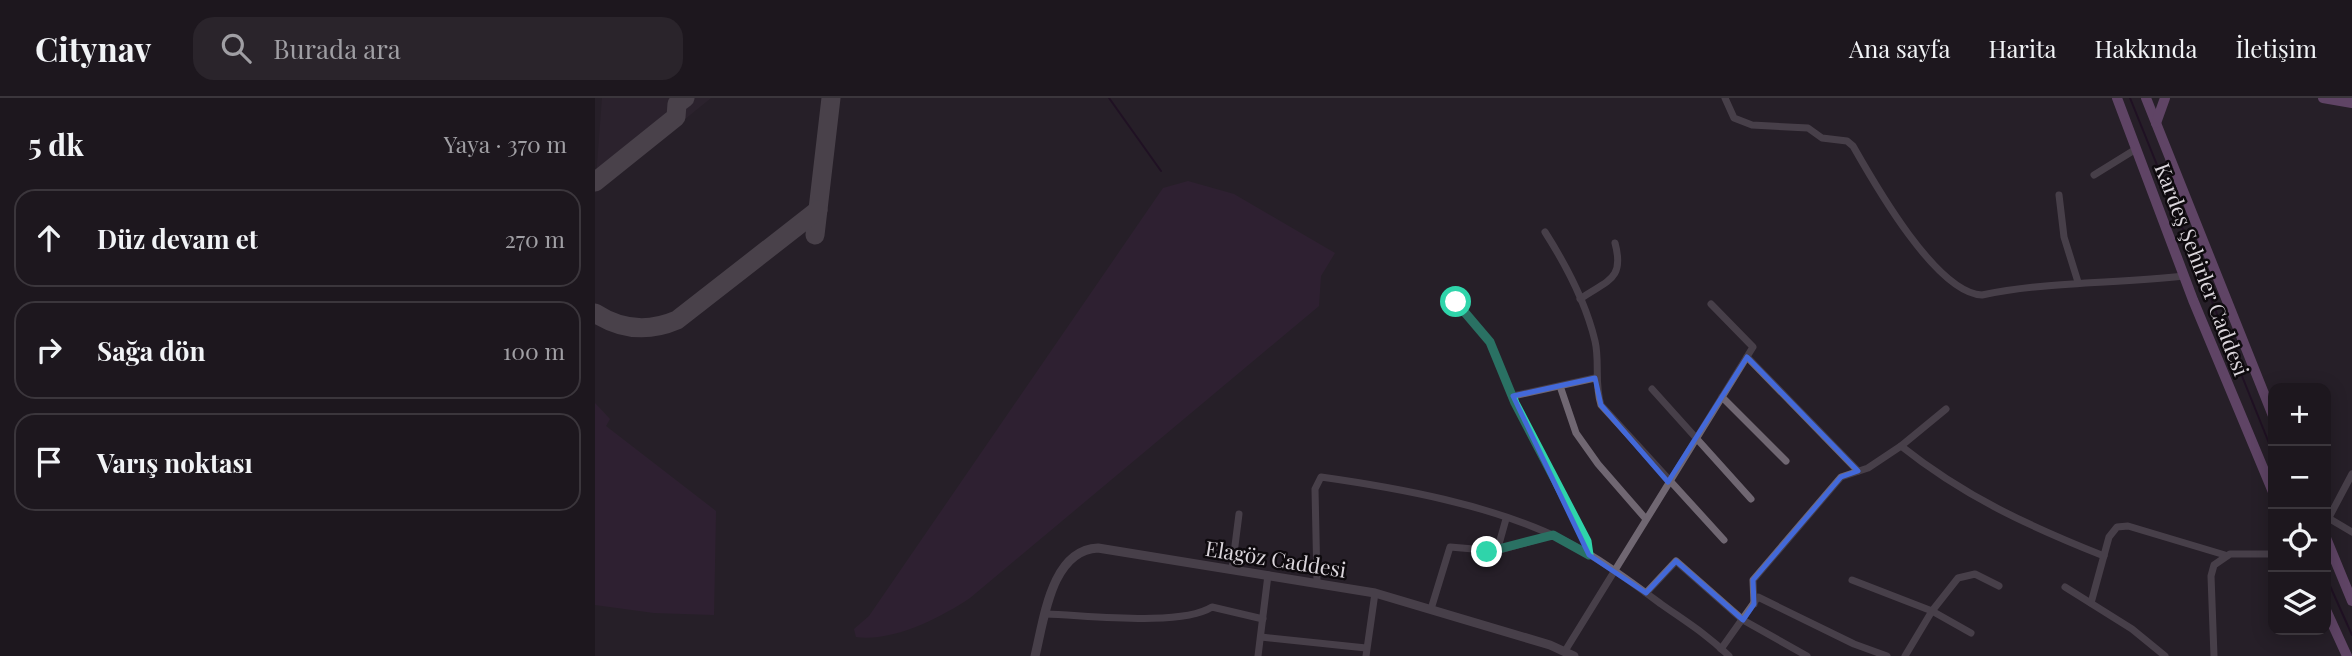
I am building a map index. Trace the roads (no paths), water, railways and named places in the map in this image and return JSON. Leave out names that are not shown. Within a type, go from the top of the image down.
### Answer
[{"type":"main road","name":"Kardeş Şehirler Caddesi","points":[[2117,98],[2184,276],[2268,480]]},
{"type":"main road","name":"Kardeş Şehirler Caddesi","points":[[2145,98],[2268,404]]},
{"type":"main road","points":[[2156,125],[2165,98]]},
{"type":"main road","points":[[2323,98],[2352,103]]},
{"type":"main road","points":[[2331,550],[2352,601]]},
{"type":"main road","points":[[2331,621],[2347,656]]},
{"type":"street","points":[[1725,98],[1734,118],[1752,125],[1808,128],[1822,138],[1847,141],[1928,261],[1967,292],[1982,295],[2078,282],[2136,281],[2184,276]]},
{"type":"street","points":[[2094,175],[2136,149]]},
{"type":"street","points":[[2059,195],[2064,237],[2078,282]]},
{"type":"street","points":[[1545,232],[1580,299],[1595,343],[1595,378],[1601,405],[1668,482],[1724,540]]},
{"type":"street","points":[[1580,299],[1618,271],[1620,262],[1615,243]]},
{"type":"street","points":[[1456,302],[1490,342],[1513,396],[1587,541],[1589,555]]},
{"type":"street","points":[[1565,651],[1612,570],[1753,347],[1711,304]]},
{"type":"street","points":[[1747,357],[1858,471]]},
{"type":"street","points":[[1513,396],[1595,378]]},
{"type":"street","points":[[1559,386],[1576,433],[1598,464],[1645,519]]},
{"type":"street","points":[[1652,389],[1751,499]]},
{"type":"street","points":[[1723,397],[1786,461]]},
{"type":"street","points":[[1754,604],[1753,580],[1842,477],[1858,471],[1901,446],[1946,409]]},
{"type":"street","points":[[1901,446],[1945,480],[2025,525],[2104,556]]},
{"type":"street","points":[[2331,516],[2350,484],[2352,474]]},
{"type":"street","points":[[1317,582],[1315,489],[1321,477],[1403,491],[1506,519],[1553,535],[1646,593],[1729,656]]},
{"type":"street","points":[[1232,569],[1239,514]]},
{"type":"street","points":[[1497,551],[1506,519]]},
{"type":"street","points":[[2331,522],[2352,532]]},
{"type":"street","points":[[2091,603],[2110,534],[2125,526],[2225,555],[2268,554]]},
{"type":"street","points":[[1431,609],[1450,547],[1497,551],[1553,535]]},
{"type":"street","name":"Elagöz Caddesi","points":[[1035,656],[1046,614],[1065,564],[1085,549],[1107,548],[1375,593],[1574,656]]},
{"type":"street","points":[[2214,656],[2211,572],[2215,562],[2225,555]]},
{"type":"street","points":[[1646,593],[1676,561],[1743,620],[1807,656]]},
{"type":"street","points":[[1905,656],[1932,611],[1964,574],[1975,574],[1999,586]]},
{"type":"street","points":[[1258,656],[1268,575]]},
{"type":"street","points":[[1852,580],[1932,611],[1971,633]]},
{"type":"street","points":[[2065,587],[2132,629],[2165,656]]},
{"type":"street","points":[[1261,637],[1366,652],[1375,593]]},
{"type":"street","points":[[1721,649],[1758,597],[1854,644],[1887,656]]},
{"type":"street","points":[[1046,614],[1154,618],[1199,615],[1212,607],[1263,619]]},
{"type":"waterway","points":[[1109,98],[1161,171]]},
{"type":"waterway","points":[[2130,98],[2270,446]]},
{"type":"waterway","points":[[2331,588],[2352,635]]}]
